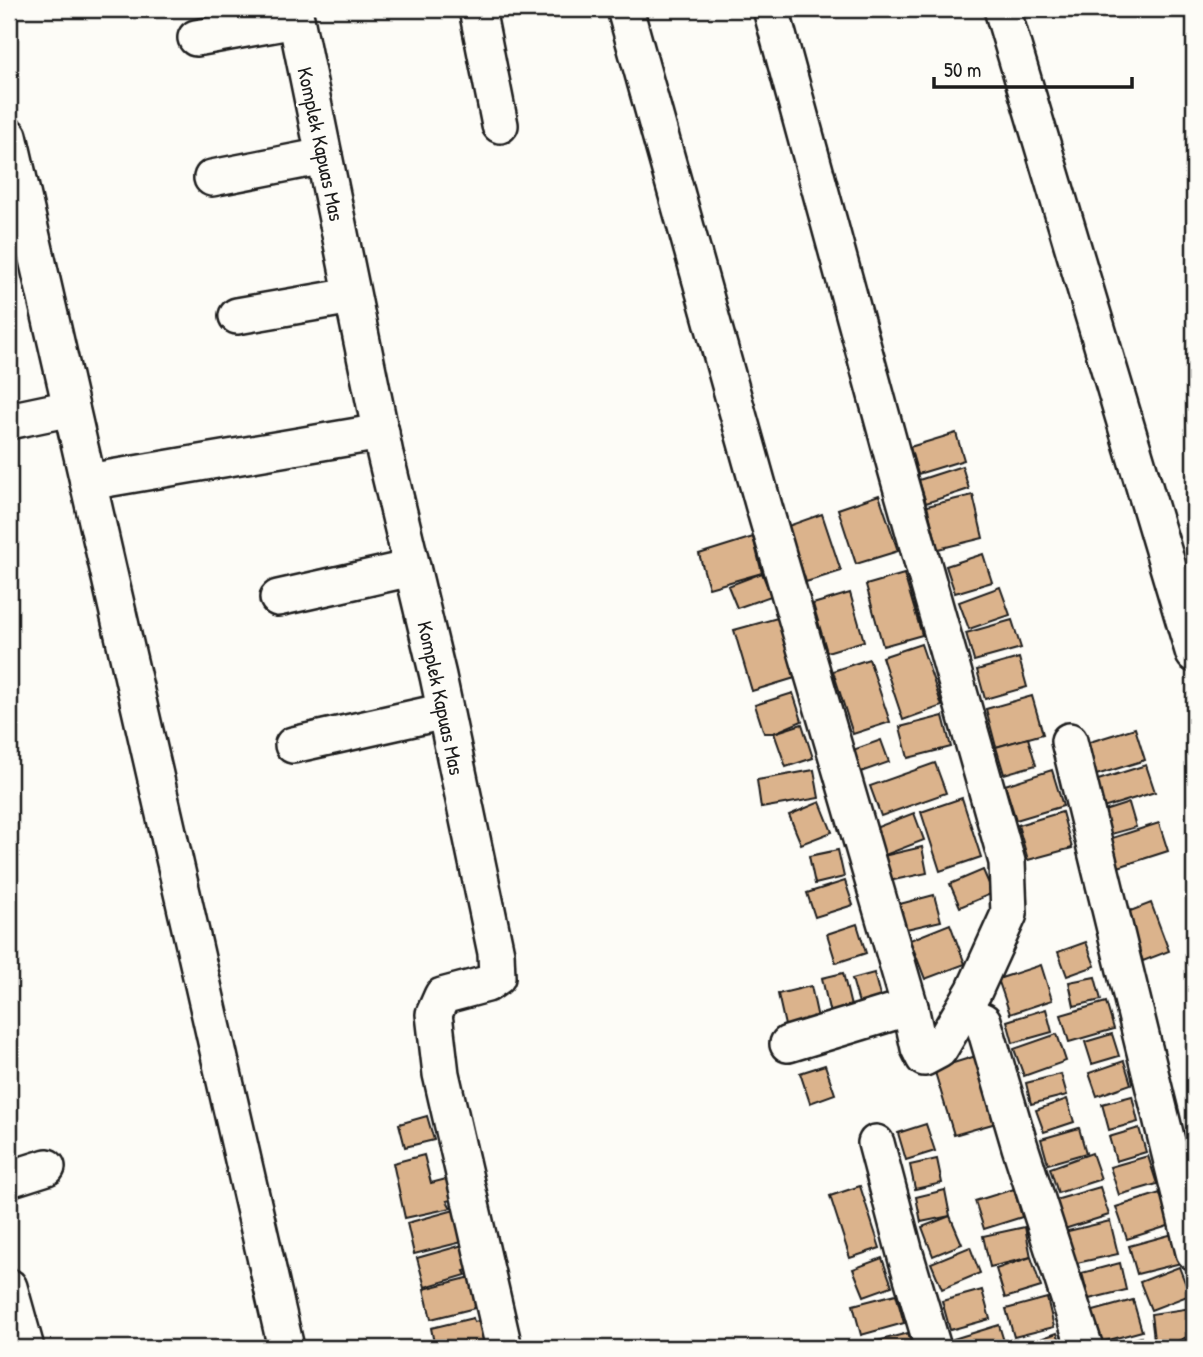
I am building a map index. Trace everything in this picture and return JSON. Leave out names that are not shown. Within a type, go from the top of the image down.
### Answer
[{"type":"street","points":[[477,9],[500,125]]},
{"type":"street","points":[[625,9],[764,507],[924,1058],[939,1050],[974,991],[1009,914],[1007,862],[898,478],[771,9]]},
{"type":"street","points":[[1002,9],[1194,654]]},
{"type":"street","points":[[196,38],[295,15]]},
{"type":"street","name":"Komplek Kapuas Mas","points":[[295,15],[381,432],[445,711],[496,953],[497,977],[487,984],[442,996],[433,1014],[441,1074],[504,1348]]},
{"type":"street","points":[[9,136],[286,1348]]},
{"type":"street","points":[[212,178],[324,156]]},
{"type":"street","points":[[237,316],[352,296]]},
{"type":"street","points":[[9,421],[71,408]]},
{"type":"street","points":[[88,482],[381,432]]},
{"type":"street","points":[[278,598],[412,568]]},
{"type":"street","points":[[293,745],[445,711]]},
{"type":"street","points":[[1069,741],[1194,1252]]},
{"type":"street","points":[[788,1044],[910,1007]]},
{"type":"street","points":[[983,1021],[1020,1147],[1085,1348]]},
{"type":"street","points":[[876,1143],[933,1348]]},
{"type":"street","points":[[9,1179],[47,1167]]},
{"type":"street","points":[[9,1287],[26,1348]]},
{"type":"building","points":[[956,433],[964,460],[918,474],[910,447]]},
{"type":"building","points":[[962,466],[969,489],[926,503],[919,480]]},
{"type":"building","points":[[879,495],[898,551],[856,564],[838,509]]},
{"type":"building","points":[[973,495],[983,538],[938,549],[927,506]]},
{"type":"building","points":[[822,514],[841,571],[806,582],[788,526]]},
{"type":"building","points":[[753,537],[762,573],[709,588],[699,554]]},
{"type":"building","points":[[983,554],[992,582],[955,593],[946,566]]},
{"type":"building","points":[[762,573],[771,596],[737,608],[728,586]]},
{"type":"building","points":[[904,574],[922,635],[883,646],[866,585]]},
{"type":"building","points":[[1000,587],[1010,615],[969,629],[959,602]]},
{"type":"building","points":[[850,593],[864,641],[827,652],[813,604]]},
{"type":"building","points":[[781,617],[798,677],[752,691],[734,630]]},
{"type":"building","points":[[1012,620],[1021,648],[974,661],[966,633]]},
{"type":"building","points":[[921,644],[942,706],[903,720],[882,657]]},
{"type":"building","points":[[1019,658],[1027,687],[985,699],[977,670]]},
{"type":"building","points":[[869,659],[890,722],[853,734],[833,671]]},
{"type":"building","points":[[793,693],[802,721],[774,733],[764,733],[755,705]]},
{"type":"building","points":[[1032,696],[1043,734],[996,747],[986,709]]},
{"type":"building","points":[[943,716],[951,747],[908,758],[900,727]]},
{"type":"building","points":[[802,724],[813,758],[786,767],[774,733]]},
{"type":"building","points":[[1135,728],[1145,760],[1090,777],[1080,745]]},
{"type":"building","points":[[1028,738],[1036,765],[1004,774],[996,747]]},
{"type":"building","points":[[881,740],[889,762],[858,773],[850,751]]},
{"type":"building","points":[[935,763],[946,793],[881,816],[870,786]]},
{"type":"building","points":[[1146,765],[1155,792],[1103,808],[1095,781]]},
{"type":"building","points":[[814,770],[819,798],[761,808],[757,780]]},
{"type":"building","points":[[1052,770],[1063,806],[1016,820],[1005,785]]},
{"type":"building","points":[[962,798],[981,857],[940,871],[921,812]]},
{"type":"building","points":[[820,802],[832,832],[801,844],[789,815]]},
{"type":"building","points":[[1129,803],[1136,827],[1104,836],[1098,813]]},
{"type":"building","points":[[1062,812],[1072,848],[1028,860],[1018,825]]},
{"type":"building","points":[[914,813],[924,840],[885,855],[875,828]]},
{"type":"building","points":[[1159,823],[1168,851],[1112,869],[1103,841]]},
{"type":"building","points":[[922,847],[927,873],[884,882],[879,857]]},
{"type":"building","points":[[838,850],[844,877],[815,884],[809,856]]},
{"type":"building","points":[[983,870],[993,893],[960,907],[950,884]]},
{"type":"building","points":[[845,881],[853,905],[815,917],[807,893]]},
{"type":"building","points":[[934,895],[941,921],[902,930],[896,905]]},
{"type":"building","points":[[1151,903],[1169,951],[1143,961],[1125,913]]},
{"type":"building","points":[[857,924],[866,953],[836,963],[827,934]]},
{"type":"building","points":[[950,924],[965,964],[925,979],[910,940]]},
{"type":"building","points":[[1086,942],[1095,966],[1067,976],[1058,952]]},
{"type":"building","points":[[1041,965],[1052,1000],[1010,1014],[998,979]]},
{"type":"building","points":[[843,973],[854,1019],[832,1023],[822,978]]},
{"type":"building","points":[[874,973],[884,1011],[863,1017],[852,979]]},
{"type":"building","points":[[1095,977],[1101,1000],[1074,1006],[1069,982]]},
{"type":"building","points":[[811,986],[819,1023],[786,1030],[778,994]]},
{"type":"building","points":[[1106,1002],[1114,1029],[1069,1042],[1061,1015]]},
{"type":"building","points":[[1046,1009],[1052,1032],[1013,1043],[1007,1021]]},
{"type":"building","points":[[1057,1034],[1066,1061],[1024,1076],[1014,1049]]},
{"type":"building","points":[[1112,1034],[1119,1056],[1092,1064],[1085,1042]]},
{"type":"building","points":[[976,1056],[996,1123],[954,1135],[934,1069]]},
{"type":"building","points":[[1124,1061],[1131,1084],[1097,1096],[1089,1073]]},
{"type":"building","points":[[825,1065],[835,1094],[810,1103],[800,1073]]},
{"type":"building","points":[[1061,1074],[1067,1095],[1031,1104],[1026,1083]]},
{"type":"building","points":[[1132,1096],[1138,1122],[1109,1130],[1102,1104]]},
{"type":"building","points":[[1067,1099],[1074,1122],[1044,1132],[1036,1110]]},
{"type":"building","points":[[427,1116],[434,1140],[405,1147],[399,1124]]},
{"type":"building","points":[[926,1124],[935,1151],[906,1160],[898,1133]]},
{"type":"building","points":[[1079,1128],[1086,1153],[1048,1164],[1041,1139]]},
{"type":"building","points":[[1139,1128],[1146,1152],[1116,1161],[1109,1137]]},
{"type":"building","points":[[1092,1153],[1101,1179],[1058,1193],[1050,1168]]},
{"type":"building","points":[[424,1155],[431,1183],[450,1178],[455,1199],[447,1201],[451,1208],[405,1218],[393,1163]]},
{"type":"building","points":[[1148,1156],[1157,1184],[1119,1195],[1110,1167]]},
{"type":"building","points":[[937,1159],[942,1183],[915,1189],[910,1165]]},
{"type":"building","points":[[860,1186],[880,1248],[850,1258],[830,1196]]},
{"type":"building","points":[[1100,1187],[1109,1215],[1061,1230],[1052,1201]]},
{"type":"building","points":[[1014,1189],[1022,1217],[984,1229],[975,1201]]},
{"type":"building","points":[[945,1190],[950,1216],[921,1222],[916,1197]]},
{"type":"building","points":[[1160,1193],[1171,1225],[1127,1239],[1116,1207]]},
{"type":"building","points":[[462,1208],[470,1240],[414,1254],[407,1223]]},
{"type":"building","points":[[950,1216],[962,1244],[933,1256],[922,1227]]},
{"type":"building","points":[[1110,1221],[1118,1254],[1072,1264],[1064,1232]]},
{"type":"building","points":[[1025,1227],[1031,1257],[990,1267],[983,1236]]},
{"type":"building","points":[[1173,1234],[1181,1263],[1137,1274],[1129,1246]]},
{"type":"building","points":[[470,1243],[477,1267],[464,1271],[466,1275],[425,1287],[417,1258]]},
{"type":"building","points":[[970,1247],[980,1273],[942,1289],[931,1263]]},
{"type":"building","points":[[1031,1257],[1041,1287],[1005,1298],[996,1269]]},
{"type":"building","points":[[882,1258],[892,1286],[864,1296],[853,1269]]},
{"type":"building","points":[[1120,1263],[1126,1290],[1089,1299],[1082,1273]]},
{"type":"building","points":[[1179,1267],[1190,1295],[1151,1310],[1140,1282]]},
{"type":"building","points":[[479,1275],[487,1305],[431,1319],[424,1289]]},
{"type":"building","points":[[982,1290],[990,1319],[950,1330],[942,1301]]},
{"type":"building","points":[[896,1294],[904,1323],[861,1335],[853,1305]]},
{"type":"building","points":[[1047,1298],[1054,1327],[1014,1337],[1006,1309]]},
{"type":"building","points":[[1133,1300],[1142,1331],[1098,1343],[1090,1312]]},
{"type":"building","points":[[1191,1308],[1194,1334],[1162,1348],[1155,1348],[1151,1314]]},
{"type":"building","points":[[473,1318],[474,1322],[487,1319],[487,1348],[435,1348],[431,1328]]},
{"type":"building","points":[[999,1325],[1006,1348],[950,1348],[947,1341]]},
{"type":"building","points":[[908,1333],[912,1348],[867,1348],[866,1344]]},
{"type":"building","points":[[1057,1333],[1063,1348],[1020,1346]]},
{"type":"building","points":[[1141,1337],[1145,1348],[1102,1348]]}]
